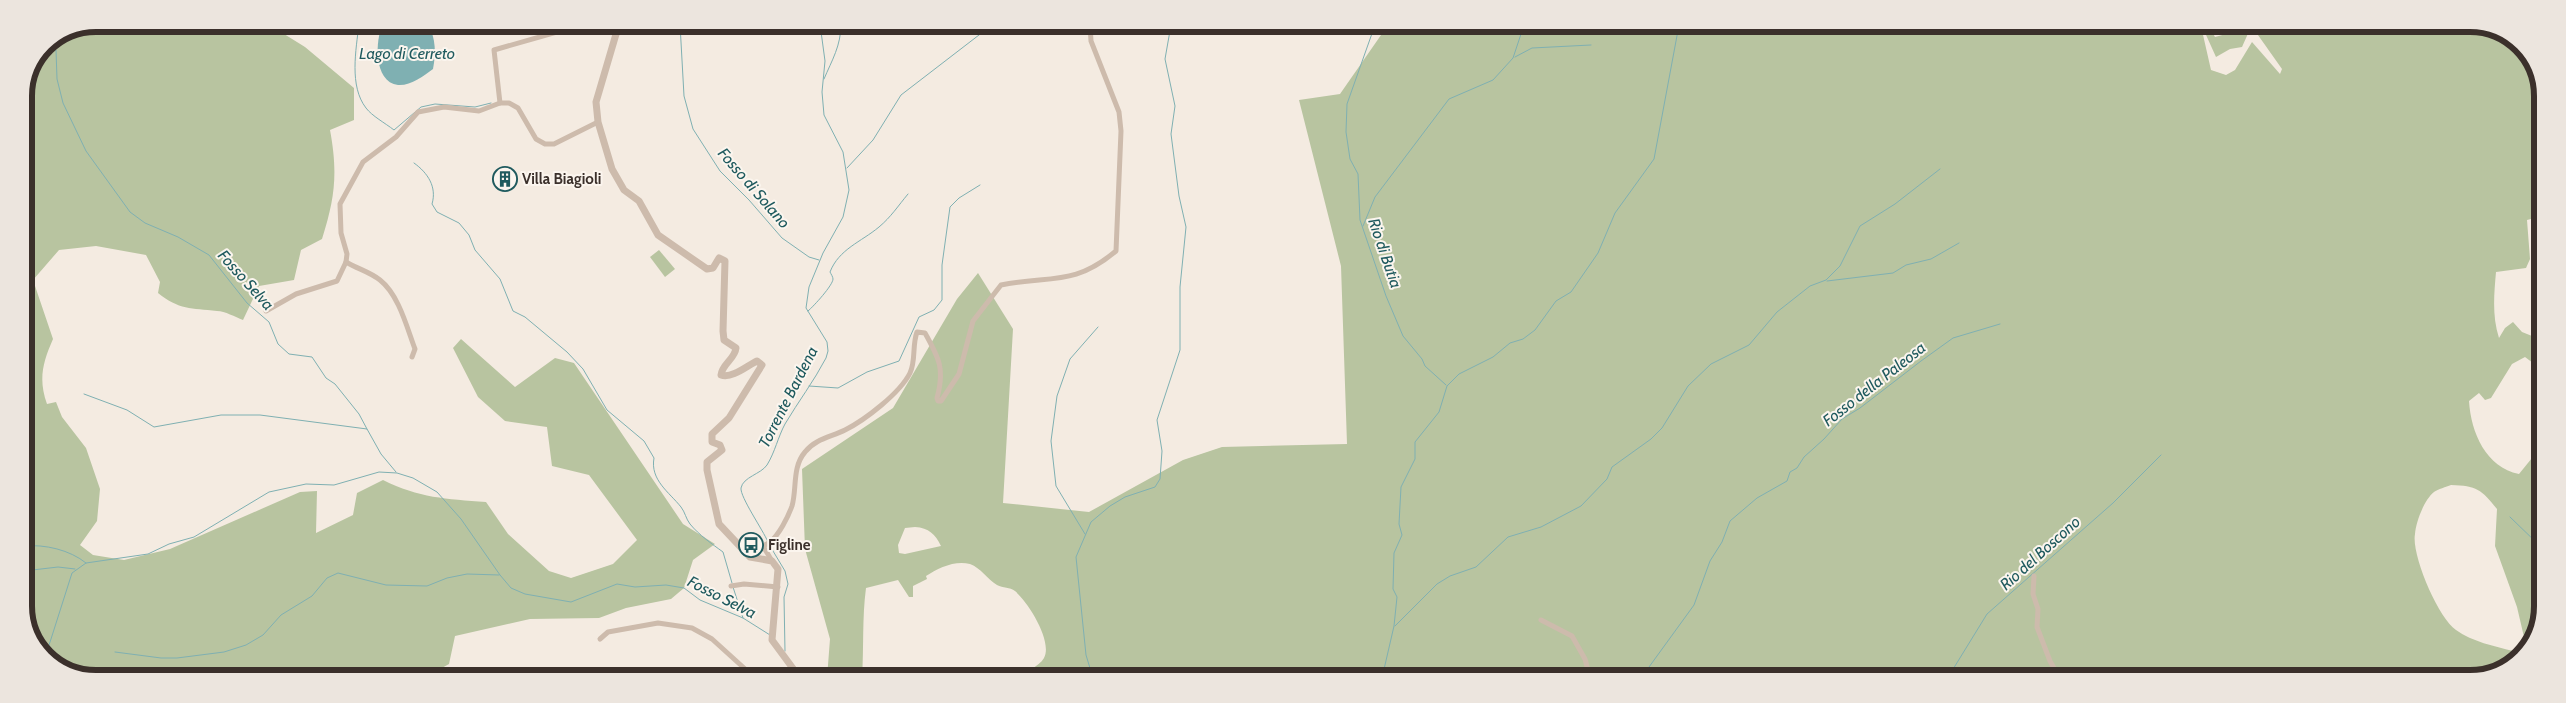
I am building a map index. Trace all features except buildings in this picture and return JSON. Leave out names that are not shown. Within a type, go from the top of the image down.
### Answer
[{"type":"street","points":[[500,103],[494,50],[558,32]]},
{"type":"street","points":[[614,32],[618,34],[598,95],[596,111],[614,176],[624,190],[639,201],[658,235],[707,269],[713,268],[719,258],[725,261],[724,340],[736,348],[736,352],[722,369],[721,375],[725,376],[734,373],[757,360],[762,365],[729,418],[712,434],[712,442],[720,445],[722,450],[707,462],[719,524],[751,557],[772,561]]},
{"type":"street","points":[[746,553],[755,547],[767,544],[792,506],[794,482],[800,459],[805,452],[814,443],[846,430],[890,398],[903,385],[911,371],[917,332],[925,332],[940,362],[942,374],[937,398],[938,401],[941,401],[958,374],[973,322],[1001,285],[1048,281],[1078,275],[1116,251],[1121,132],[1119,112],[1091,41],[1090,32]]},
{"type":"street","points":[[266,311],[296,294],[337,281],[346,262],[347,254],[339,217],[340,204],[363,162],[396,137],[418,112],[444,107],[479,111],[500,103],[509,103],[518,108],[529,130],[536,139],[545,144],[554,144],[598,122]]},
{"type":"street","points":[[346,262],[367,272],[387,287],[401,314],[415,349],[412,357]]},
{"type":"street","points":[[767,544],[772,561],[778,569],[778,587],[771,638],[794,670]]},
{"type":"street","points":[[2034,576],[2033,594],[2038,609],[2037,627],[2055,670]]},
{"type":"street","points":[[734,586],[744,584],[778,587]]},
{"type":"street","points":[[1541,620],[1572,636],[1585,659],[1588,670]]},
{"type":"street","points":[[600,639],[608,632],[658,624],[692,628],[712,639],[746,670]]},
{"type":"green space","points":[[96,32],[281,32],[305,47],[354,88],[354,120],[330,130],[334,159],[334,185],[330,211],[322,239],[301,250],[294,280],[259,286],[243,320],[220,311],[186,307],[165,299],[158,293],[160,282],[146,255],[96,246],[59,250],[33,280],[53,339],[43,371],[44,395],[47,404],[56,402],[62,417],[86,448],[100,489],[97,521],[80,545],[93,555],[124,560],[170,549],[300,492],[317,491],[316,533],[353,515],[357,493],[383,480],[421,494],[486,502],[508,534],[549,571],[571,578],[613,564],[637,540],[589,475],[552,466],[547,427],[505,421],[478,397],[453,348],[461,339],[515,387],[555,358],[574,363],[683,524],[715,544],[693,560],[684,588],[671,599],[626,608],[599,618],[530,619],[455,636],[449,664],[438,670],[88,670],[68,664],[54,655],[37,631],[33,611],[32,96],[37,74],[51,51],[61,43],[72,37]]},
{"type":"green space","points":[[1383,32],[2202,32],[2211,70],[2226,75],[2235,70],[2252,42],[2280,74],[2282,69],[2256,32],[2267,32],[2269,34],[2268,32],[2470,32],[2494,37],[2518,54],[2529,72],[2533,92],[2533,218],[2527,220],[2530,259],[2526,268],[2496,272],[2495,322],[2499,338],[2505,328],[2513,322],[2522,332],[2532,336],[2533,334],[2534,363],[2525,357],[2512,364],[2491,398],[2485,400],[2479,393],[2469,401],[2473,425],[2482,447],[2498,464],[2507,470],[2519,474],[2534,458],[2534,607],[2527,635],[2522,644],[2524,637],[2517,607],[2495,546],[2497,509],[2478,490],[2467,486],[2451,485],[2436,491],[2430,496],[2424,506],[2416,529],[2415,543],[2417,556],[2427,585],[2441,613],[2456,630],[2476,641],[2513,651],[2519,647],[2498,664],[2478,670],[1040,670],[1041,668],[1030,670],[1042,661],[1046,651],[1038,622],[1026,604],[1015,591],[997,585],[974,566],[958,563],[941,568],[926,576],[927,579],[913,586],[913,597],[909,597],[898,580],[866,588],[862,670],[828,670],[830,639],[805,549],[802,469],[893,408],[957,299],[978,273],[1013,329],[1003,503],[1089,512],[1183,460],[1222,447],[1347,444],[1341,266],[1299,100],[1340,94]],"holes":[[[915,527],[931,532],[941,546],[905,554],[899,553],[898,545],[905,528]]]},
{"type":"green space","points":[[2205,32],[2212,32],[2215,37],[2233,32],[2249,32],[2242,47],[2230,49],[2216,57]]},
{"type":"green space","points":[[659,250],[675,269],[665,277],[650,257]]},
{"type":"water","name":"Lago di Cerreto","points":[[380,32],[432,32],[435,46],[433,69],[407,84],[398,85],[390,82],[380,68],[378,39]]},
{"type":"waterway","points":[[358,32],[355,68],[357,89],[366,108],[375,117],[394,130],[421,107],[435,104],[475,107],[491,103]]},
{"type":"waterway","name":"Fosso di Solano","points":[[680,32],[684,96],[693,129],[720,171],[749,200],[782,238],[809,257],[819,260]]},
{"type":"waterway","name":"Torrente Bardena","points":[[768,542],[744,499],[741,488],[745,481],[767,465],[785,424],[826,358],[828,351],[827,342],[806,308],[809,287],[823,253],[843,217],[849,190],[843,152],[824,115],[822,92],[825,61],[821,32]]},
{"type":"waterway","points":[[824,79],[838,46],[841,32]]},
{"type":"waterway","points":[[847,168],[873,140],[901,95],[983,32]]},
{"type":"waterway","points":[[1091,670],[1086,655],[1076,557],[1091,522],[1110,506],[1125,497],[1155,487],[1160,479],[1162,451],[1157,420],[1180,350],[1180,287],[1186,227],[1179,196],[1171,134],[1175,106],[1165,59],[1170,32]]},
{"type":"waterway","name":"Rio di Butia","points":[[1373,32],[1347,104],[1346,132],[1350,159],[1358,174],[1360,220],[1386,296],[1403,336],[1422,359],[1425,366],[1446,385]]},
{"type":"waterway","points":[[1363,226],[1375,197],[1449,99],[1493,80],[1513,58],[1522,32]]},
{"type":"waterway","points":[[1384,670],[1394,626],[1397,597],[1393,589],[1394,553],[1402,535],[1399,524],[1401,487],[1415,459],[1415,442],[1439,412],[1447,386],[1459,374],[1493,357],[1510,343],[1523,339],[1535,330],[1556,301],[1571,292],[1598,253],[1615,213],[1654,159],[1678,32]]},
{"type":"waterway","points":[[1515,57],[1532,48],[1591,45]]},
{"type":"waterway","name":"Fosso Selva","points":[[54,49],[56,50],[57,79],[63,103],[86,151],[130,212],[145,223],[178,237],[209,255],[247,303],[269,322],[278,344],[289,354],[312,357],[326,378],[335,384],[359,414],[367,429]]},
{"type":"waterway","points":[[414,163],[430,181],[433,192],[432,204],[437,212],[459,223],[469,235],[475,250],[500,279],[513,311],[525,317],[567,352],[583,369],[607,410],[644,441],[654,458],[655,473],[662,485],[684,511],[694,528],[723,552],[732,583]]},
{"type":"waterway","points":[[1395,626],[1437,584],[1450,576],[1476,567],[1508,537],[1541,527],[1581,506],[1607,479],[1612,467],[1651,439],[1662,428],[1688,386],[1711,364],[1749,345],[1777,312],[1810,286],[1826,280],[1840,266],[1860,226],[1895,204],[1940,169]]},
{"type":"waterway","points":[[809,386],[838,388],[867,372],[899,361],[919,317],[934,310],[942,300],[942,265],[950,207],[959,198],[980,185]]},
{"type":"waterway","points":[[808,311],[830,286],[833,279],[830,272],[839,257],[883,223],[908,194]]},
{"type":"waterway","points":[[1827,281],[1893,273],[1906,265],[1931,259],[1959,243]]},
{"type":"waterway","name":"Fosso della Paleosa","points":[[1648,670],[1694,605],[1710,561],[1722,542],[1730,521],[1757,498],[1787,481],[1790,472],[1797,468],[1804,457],[1842,419],[1860,408],[1921,361],[1953,338],[2000,324]]},
{"type":"waterway","points":[[1085,534],[1056,486],[1051,441],[1057,396],[1070,359],[1098,327]]},
{"type":"waterway","name":"Fosso Selva","points":[[84,394],[127,410],[154,427],[221,415],[260,415],[367,429],[381,454],[396,472]]},
{"type":"waterway","name":"Rio del Boscono","points":[[1953,670],[1987,614],[2113,503],[2161,455]]},
{"type":"waterway","name":"Fosso Selva","points":[[48,648],[72,573],[86,563],[148,554],[169,544],[194,537],[269,492],[306,484],[334,485],[379,472],[397,473],[413,478],[437,492],[461,519],[511,588],[525,594],[571,602],[617,584],[635,587],[666,585],[684,588],[700,600],[743,618],[770,635]]},
{"type":"waterway","points":[[2510,517],[2534,540]]},
{"type":"waterway","points":[[33,546],[65,551],[86,563]]},
{"type":"waterway","name":"Torrente Bardena","points":[[770,546],[785,571],[788,584],[784,597],[785,651]]},
{"type":"waterway","points":[[33,570],[58,567],[75,569]]},
{"type":"waterway","points":[[115,652],[161,658],[177,658],[224,652],[246,645],[263,635],[281,615],[312,596],[327,578],[338,573],[386,585],[427,586],[447,578],[467,574],[499,575]]},
{"type":"waterway","points":[[733,587],[743,618]]},
{"type":"place","name":"Villa Biagioli","points":[[505,179]]},
{"type":"place","name":"Figline","points":[[751,545]]}]
